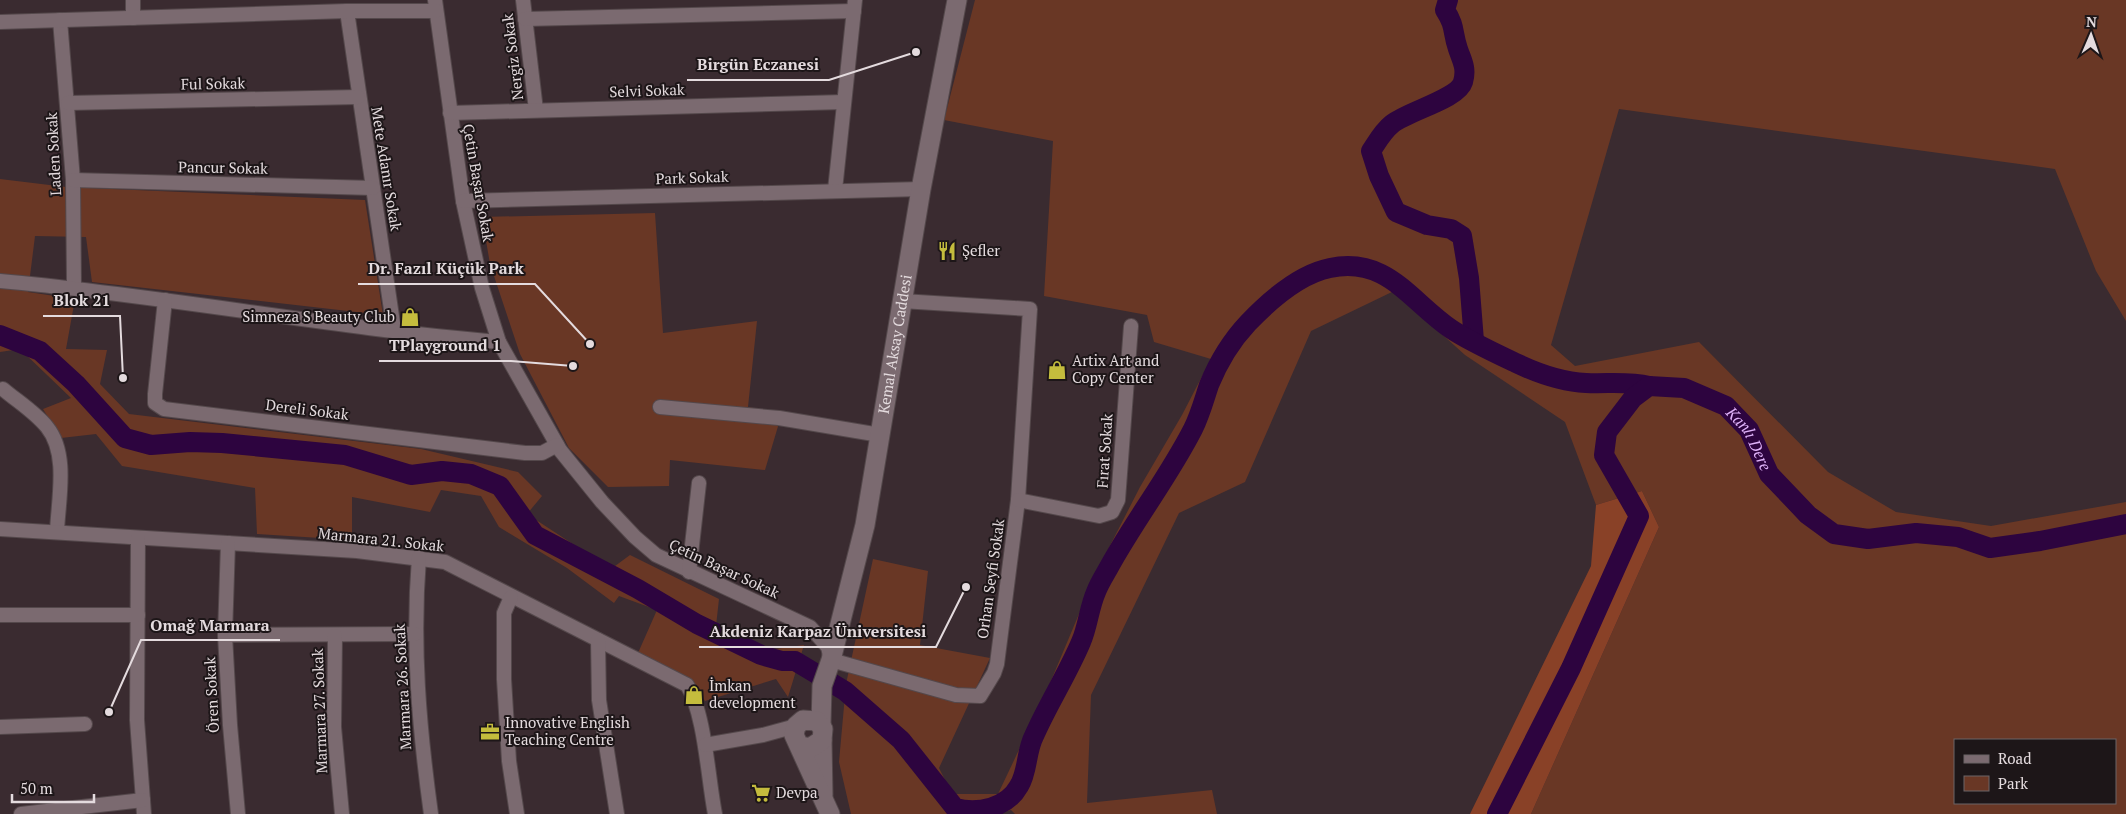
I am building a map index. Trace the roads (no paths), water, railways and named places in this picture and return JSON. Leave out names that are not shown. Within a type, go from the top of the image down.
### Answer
[{"type":"main road","name":"Kemal Aksay Caddesi","points":[[798,734],[810,701],[822,686],[832,660],[865,525],[921,189],[957,0]]},
{"type":"main road","name":"Kemal Aksay Caddesi","points":[[822,686],[823,796]]},
{"type":"main road","points":[[813,719],[821,733],[810,748],[798,734],[813,719]]},
{"type":"main road","points":[[798,734],[804,762],[823,796],[830,814]]},
{"type":"street","points":[[133,0],[133,18]]},
{"type":"street","name":"Nergiz Sokak","points":[[523,0],[536,110]]},
{"type":"street","points":[[0,22],[348,11],[435,5]]},
{"type":"street","name":"Çetin Başar Sokak","points":[[435,5],[463,201],[482,288],[500,342],[557,444],[602,502],[635,537],[656,555],[810,627],[828,647],[832,660]]},
{"type":"street","points":[[525,19],[855,6],[835,190]]},
{"type":"street","name":"Mete Adanır Sokak","points":[[348,11],[358,97],[394,330]]},
{"type":"street","name":"Laden Sokak","points":[[60,20],[73,180],[74,287]]},
{"type":"street","name":"Ful Sokak","points":[[68,103],[358,97]]},
{"type":"street","name":"Selvi Sokak","points":[[450,113],[844,102]]},
{"type":"street","name":"Pancur Sokak","points":[[73,180],[373,188]]},
{"type":"street","name":"Park Sokak","points":[[463,201],[921,189]]},
{"type":"street","points":[[0,281],[74,287],[394,330],[500,342]]},
{"type":"street","name":"Dereli Sokak","points":[[165,300],[155,394],[155,403],[164,409],[526,453],[542,453],[557,444]]},
{"type":"street","name":"Orhan Seyfi Sokak","points":[[832,660],[956,695],[980,696],[997,664],[1018,500],[1030,309],[902,301]]},
{"type":"street","name":"Fırat Sokak","points":[[1018,500],[1099,516],[1112,512],[1118,500],[1131,326]]},
{"type":"street","points":[[3,389],[47,428],[56,443],[60,465],[57,532]]},
{"type":"street","points":[[660,407],[779,418],[880,435]]},
{"type":"street","points":[[689,572],[699,483]]},
{"type":"street","name":"Marmara 21. Sokak","points":[[0,529],[419,557],[445,562],[468,572],[511,596],[687,685],[692,693],[704,745],[715,814]]},
{"type":"street","points":[[21,814],[144,807],[137,720],[138,538]]},
{"type":"street","name":"Ören Sokak","points":[[228,543],[225,635],[230,725],[238,814]]},
{"type":"street","name":"Marmara 26. Sokak","points":[[419,557],[415,634],[419,728],[430,814]]},
{"type":"street","points":[[511,596],[504,613],[504,679],[509,761],[517,814]]},
{"type":"street","points":[[0,614],[138,615]]},
{"type":"street","points":[[225,635],[335,636],[415,634]]},
{"type":"street","name":"Marmara 27. Sokak","points":[[335,636],[334,727],[342,814]]},
{"type":"street","points":[[598,640],[599,700],[617,814]]},
{"type":"street","points":[[0,727],[85,724]]},
{"type":"street","points":[[704,745],[763,735],[783,737],[798,734]]},
{"type":"waterway","points":[[1448,0],[1445,10],[1452,25],[1464,65],[1463,82],[1452,94],[1392,124],[1383,133],[1371,151],[1379,176],[1396,212],[1427,225],[1451,229],[1462,236],[1469,278],[1474,341]]},
{"type":"waterway","points":[[0,335],[40,351],[76,384],[125,438],[151,445],[190,442],[222,443],[345,455],[411,475],[442,471],[471,474],[500,486],[535,535],[638,589],[697,624],[761,655],[782,661],[795,661],[845,691],[901,740],[955,808],[964,810],[991,808],[1014,794],[1024,774],[1031,742],[1081,642],[1099,586],[1118,551],[1183,447],[1195,424],[1209,385],[1221,360],[1248,323],[1265,306],[1296,282],[1330,268],[1350,266],[1367,269],[1383,275],[1396,284],[1451,329],[1482,347],[1524,367],[1568,381],[1626,383],[1649,386]]},
{"type":"waterway","name":"Kanlı Dere","points":[[1497,814],[1571,668],[1639,516],[1604,455],[1607,432],[1633,398],[1649,386],[1684,388],[1726,406],[1749,430],[1769,474],[1808,515],[1834,534],[1868,539],[1916,533],[1958,537],[1990,548],[2040,541],[2126,524]]},
{"type":"place","name":"Birgün Eczanesi","points":[[916,52]]},
{"type":"place","name":"Şefler","points":[[947,251]]},
{"type":"place","name":"Simneza S Beauty Club","points":[[410,317]]},
{"type":"place","name":"Dr. Fazıl Küçük Park","points":[[590,344]]},
{"type":"place","name":"TPlayground 1","points":[[573,366]]},
{"type":"place","name":"Artix Art and Copy Center","points":[[1057,370]]},
{"type":"place","name":"Blok 21","points":[[123,378]]},
{"type":"place","name":"Akdeniz Karpaz Üniversitesi","points":[[966,587]]},
{"type":"place","name":"İmkan development","points":[[694,695]]},
{"type":"place","name":"Omağ Marmara","points":[[109,712]]},
{"type":"place","name":"Innovative English Teaching Centre","points":[[490,732]]},
{"type":"place","name":"Devpa","points":[[761,793]]}]
